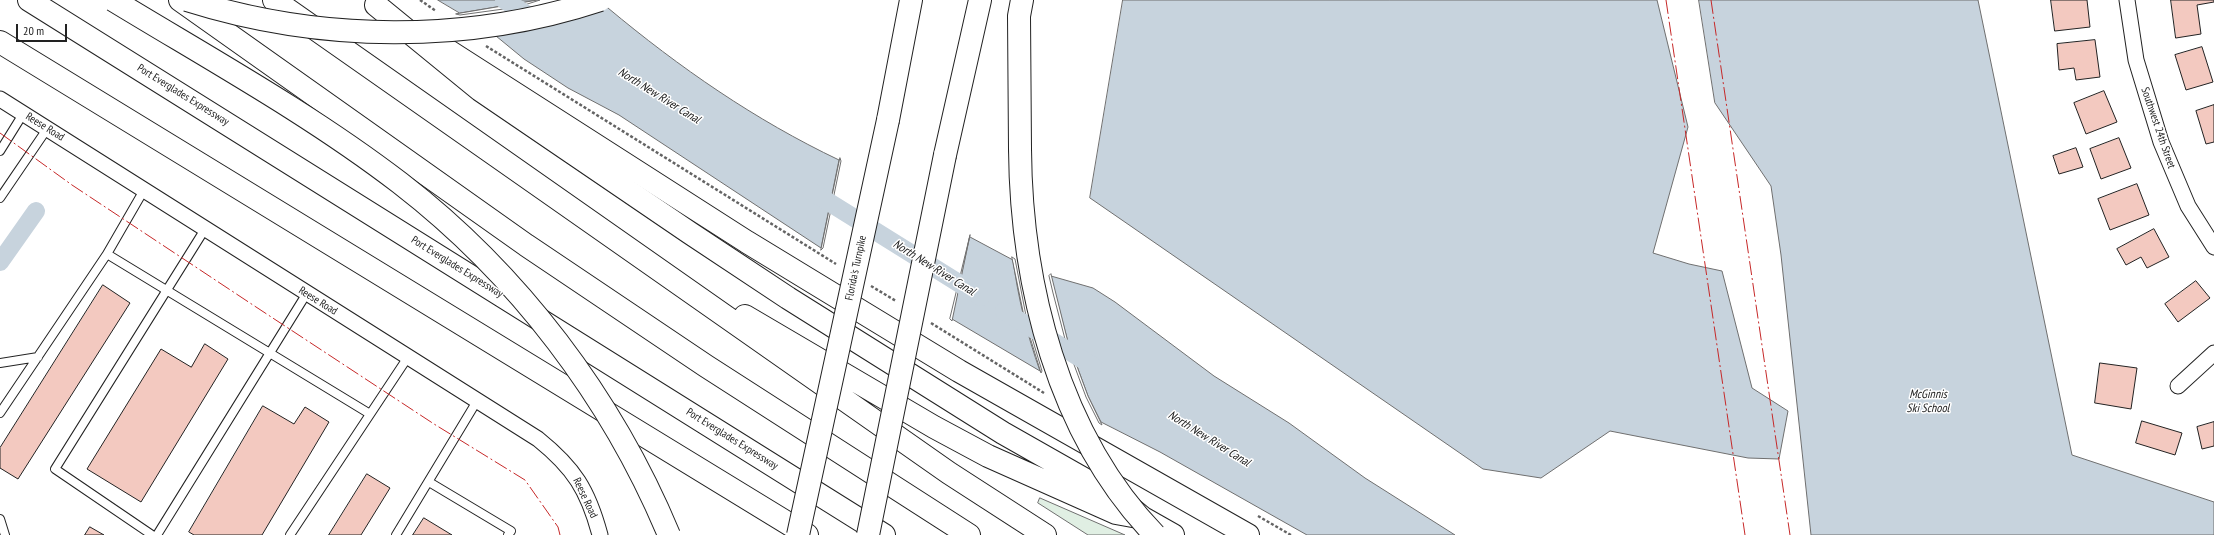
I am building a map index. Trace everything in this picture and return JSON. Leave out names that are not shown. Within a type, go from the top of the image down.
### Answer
[{"type":"main road","name":"Port Everglades Expressway","points":[[29,0],[884,535]]},
{"type":"main road","points":[[113,0],[283,103],[352,148],[401,184],[453,228],[501,275],[560,344],[603,406],[634,462],[669,535]]},
{"type":"main road","points":[[180,0],[526,246],[706,366],[969,535]]},
{"type":"main road","points":[[187,0],[214,8],[270,20],[371,32],[462,30],[546,16],[600,0]]},
{"type":"main road","points":[[274,0],[949,473],[1045,535]]},
{"type":"main road","name":"Florida's Turnpike","points":[[798,535],[888,120],[911,0]]},
{"type":"main road","points":[[868,535],[945,155],[980,0]]},
{"type":"main road","points":[[1022,0],[1019,16],[1020,149],[1025,234],[1036,299],[1052,356],[1076,417],[1090,444],[1124,497],[1149,526]]},
{"type":"main road","points":[[373,2],[480,90],[690,233],[788,298],[1003,433],[1121,500],[1149,526]]},
{"type":"main road","points":[[373,2],[767,254],[960,371],[1248,535]]},
{"type":"main road","points":[[0,42],[807,535]]},
{"type":"main road","points":[[641,258],[778,334],[934,427],[988,456],[1096,505],[1172,535]]},
{"type":"street","name":"Southwest 24th Street","points":[[2127,0],[2136,60],[2161,142],[2188,206],[2214,247]]},
{"type":"street","name":"Reese Road","points":[[0,100],[538,439],[560,457],[574,474],[586,495],[600,535]]},
{"type":"street","points":[[2178,386],[2214,353]]},
{"type":"lane","points":[[0,151],[23,114]]},
{"type":"lane","points":[[0,198],[47,129]]},
{"type":"lane","points":[[0,413],[107,254],[144,190]]},
{"type":"lane","points":[[152,535],[55,469],[205,229]]},
{"type":"lane","points":[[107,254],[168,289],[270,354],[370,414]]},
{"type":"lane","points":[[157,535],[307,293]]},
{"type":"lane","points":[[0,362],[38,357]]},
{"type":"lane","points":[[290,535],[408,357]]},
{"type":"lane","points":[[396,535],[477,401]]},
{"type":"lane","points":[[429,482],[511,531],[508,535]]},
{"type":"lane","points":[[0,519],[5,535]]},
{"type":"green space","points":[[1040,498],[1125,535],[1088,535],[1038,503]]},
{"type":"water","points":[[438,0],[538,0],[460,13]]},
{"type":"water","points":[[1123,0],[1657,0],[1688,127],[1653,253],[1689,264],[1722,271],[1752,388],[1788,411],[1779,459],[1748,458],[1610,431],[1541,478],[1483,469],[1090,198]]},
{"type":"water","name":"McGinnis Ski School","points":[[1699,0],[1978,0],[2072,455],[2214,502],[2214,535],[1811,535],[1781,255],[1771,186],[1715,103]]},
{"type":"water","points":[[608,8],[635,30],[719,92],[778,128],[839,160],[821,248],[619,115],[568,88],[524,59],[496,36],[553,25]]},
{"type":"water","points":[[970,237],[1013,260],[1024,316],[1040,371],[952,319]]},
{"type":"water","points":[[1051,276],[1093,288],[1115,302],[1214,376],[1289,423],[1365,478],[1455,535],[1307,535],[1160,452],[1101,422],[1088,396],[1068,342]]},
{"type":"pier","points":[[540,0],[518,7],[460,15],[456,14]]},
{"type":"pier","points":[[840,158],[841,161],[823,248],[821,250]]},
{"type":"pier","points":[[970,235],[952,321],[950,319]]},
{"type":"pier","points":[[1012,257],[1015,259],[1027,321],[1042,371],[1041,373],[1025,321]]},
{"type":"pier","points":[[1051,274],[1068,342],[1088,396],[1102,425],[1099,423],[1086,397],[1066,343],[1049,276]]},
{"type":"building","points":[[2051,0],[2087,0],[2090,27],[2055,31]]},
{"type":"building","points":[[2171,0],[2214,0],[2214,2],[2197,5],[2201,34],[2176,38]]},
{"type":"building","points":[[2095,40],[2100,77],[2076,80],[2074,68],[2059,70],[2057,44]]},
{"type":"building","points":[[2202,47],[2213,82],[2186,90],[2175,55]]},
{"type":"building","points":[[2104,91],[2117,122],[2086,134],[2074,103]]},
{"type":"building","points":[[2214,105],[2214,142],[2206,144],[2196,111]]},
{"type":"building","points":[[2119,138],[2131,168],[2101,179],[2090,149]]},
{"type":"building","points":[[2076,148],[2083,167],[2059,174],[2053,156]]},
{"type":"building","points":[[2137,184],[2149,215],[2110,230],[2098,199]]},
{"type":"building","points":[[2154,229],[2169,257],[2147,268],[2141,257],[2126,265],[2117,249]]},
{"type":"building","points":[[2196,281],[2210,298],[2178,322],[2165,304]]},
{"type":"building","points":[[103,285],[130,303],[18,479],[0,468],[0,448]]},
{"type":"building","points":[[205,344],[228,359],[141,502],[87,469],[161,349],[191,367]]},
{"type":"building","points":[[2100,363],[2137,368],[2131,409],[2095,403]]},
{"type":"building","points":[[263,406],[294,424],[305,407],[329,422],[262,535],[194,535],[189,532]]},
{"type":"building","points":[[2142,421],[2182,433],[2175,455],[2136,443]]},
{"type":"building","points":[[2214,422],[2214,446],[2202,449],[2197,427]]},
{"type":"building","points":[[367,474],[390,488],[361,535],[329,535]]},
{"type":"building","points":[[424,518],[452,535],[413,535]]},
{"type":"building","points":[[90,527],[104,535],[85,535]]},
{"type":"waterway","name":"North New River Canal","points":[[504,0],[539,22]]},
{"type":"waterway","name":"North New River Canal","points":[[811,191],[981,297]]},
{"type":"waterway","points":[[0,262],[36,211]]},
{"type":"waterway","name":"North New River Canal","points":[[1004,311],[1093,366]]},
{"type":"power","points":[[1666,0],[1745,535]]},
{"type":"power","points":[[1711,0],[1790,535]]},
{"type":"power","points":[[0,133],[72,185],[253,305],[434,424],[525,480],[558,527],[560,535]]}]
